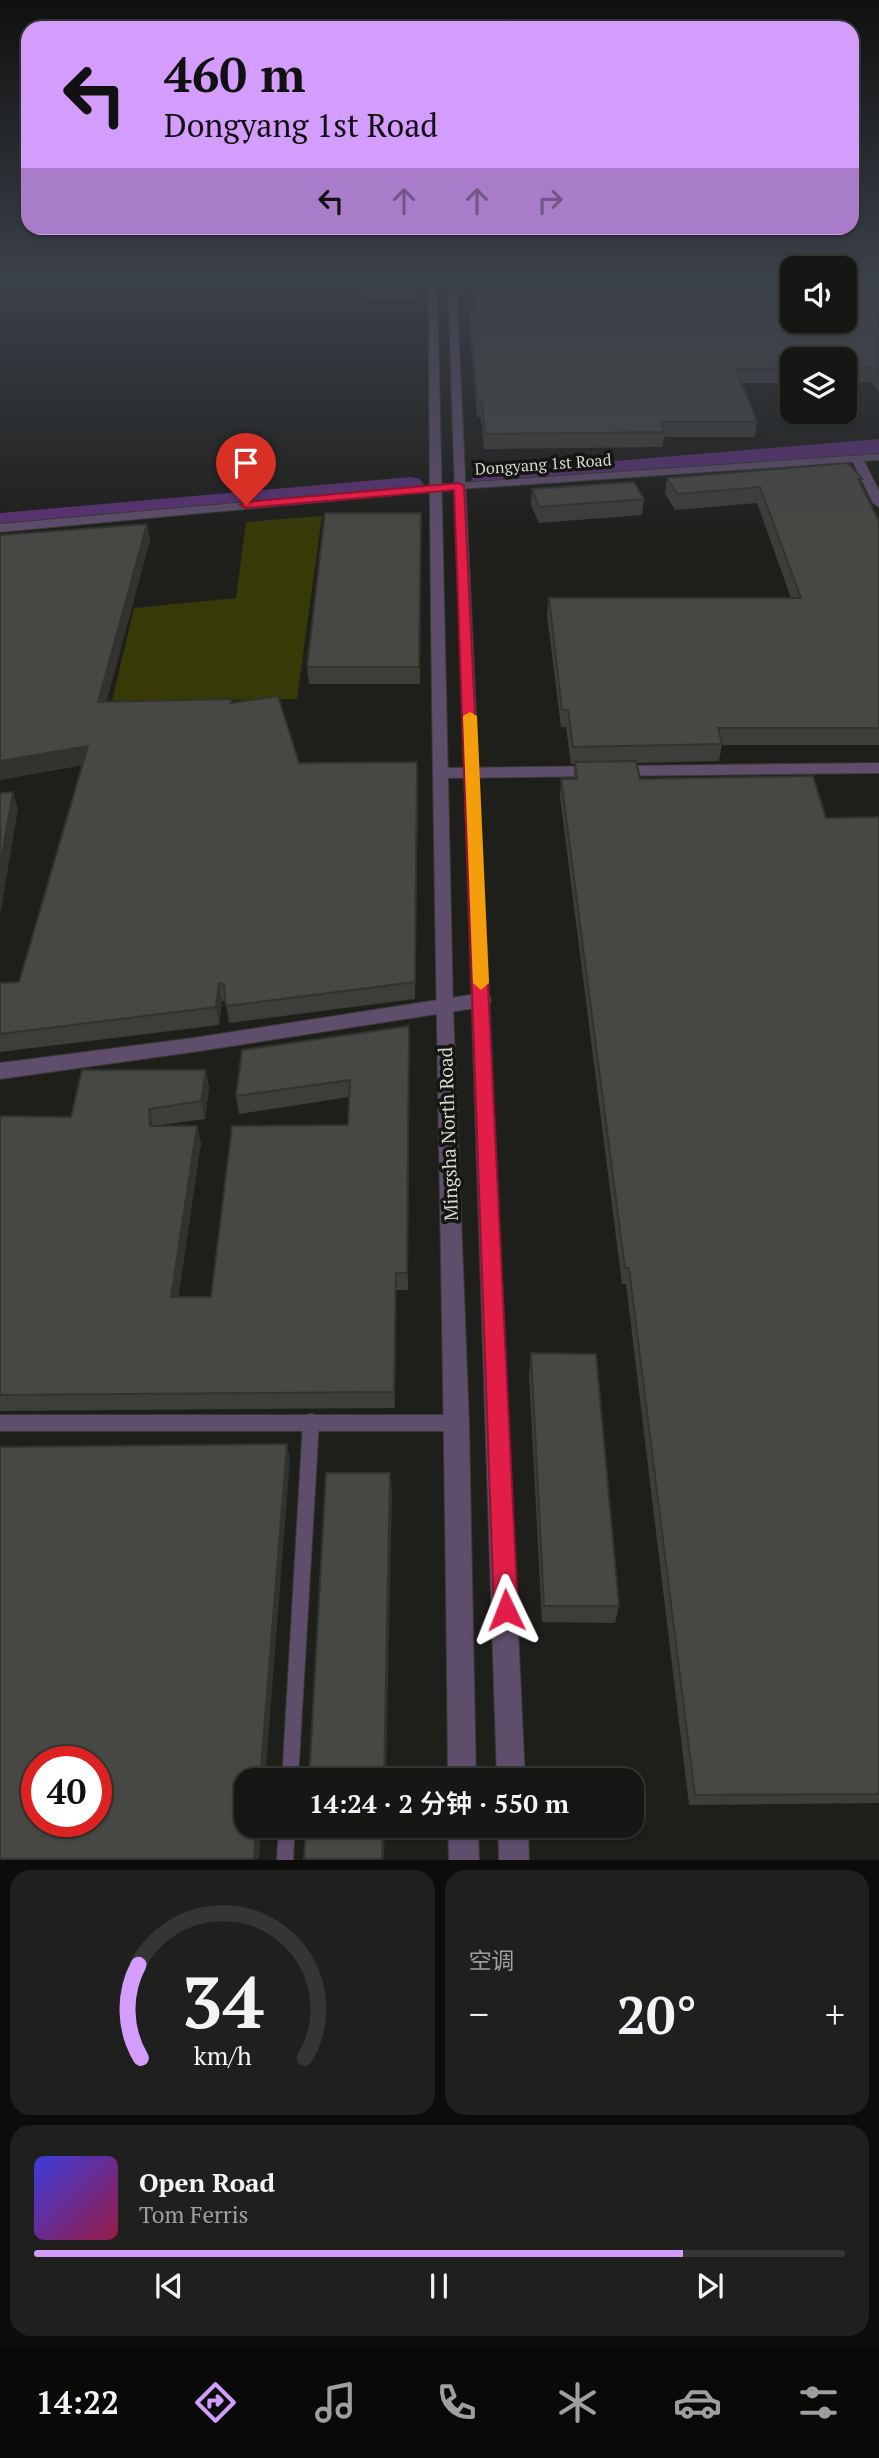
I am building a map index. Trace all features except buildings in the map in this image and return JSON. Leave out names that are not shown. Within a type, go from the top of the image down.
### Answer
[{"type":"street","name":"Mingsha North Road","points":[[435,366],[444,1006],[457,1423],[462,1768]]},
{"type":"street","name":"Mingsha North Road","points":[[455,366],[512,1768]]},
{"type":"street","name":"Dongyang 1st Road","points":[[0,528],[459,486],[879,457]]},
{"type":"street","points":[[857,458],[879,503]]},
{"type":"street","points":[[442,773],[879,768]]},
{"type":"street","points":[[0,1071],[193,1045],[482,1000]]},
{"type":"street","points":[[463,1838],[464,1860]]},
{"type":"street","points":[[513,1838],[514,1860]]},
{"type":"lane","points":[[291,1768],[311,1422]]},
{"type":"lane","points":[[0,1423],[457,1423]]},
{"type":"lane","points":[[285,1860],[286,1838]]},
{"type":"shaded area","points":[[322,516],[297,699],[112,701],[134,608],[236,598],[246,522]]},
{"type":"waterway","points":[[484,480],[879,447]]},
{"type":"waterway","points":[[0,521],[411,485]]},
{"type":"slow traffic","points":[[470,716],[481,983]]},
{"type":"route","points":[[246,505],[459,486],[506,1610]]}]
